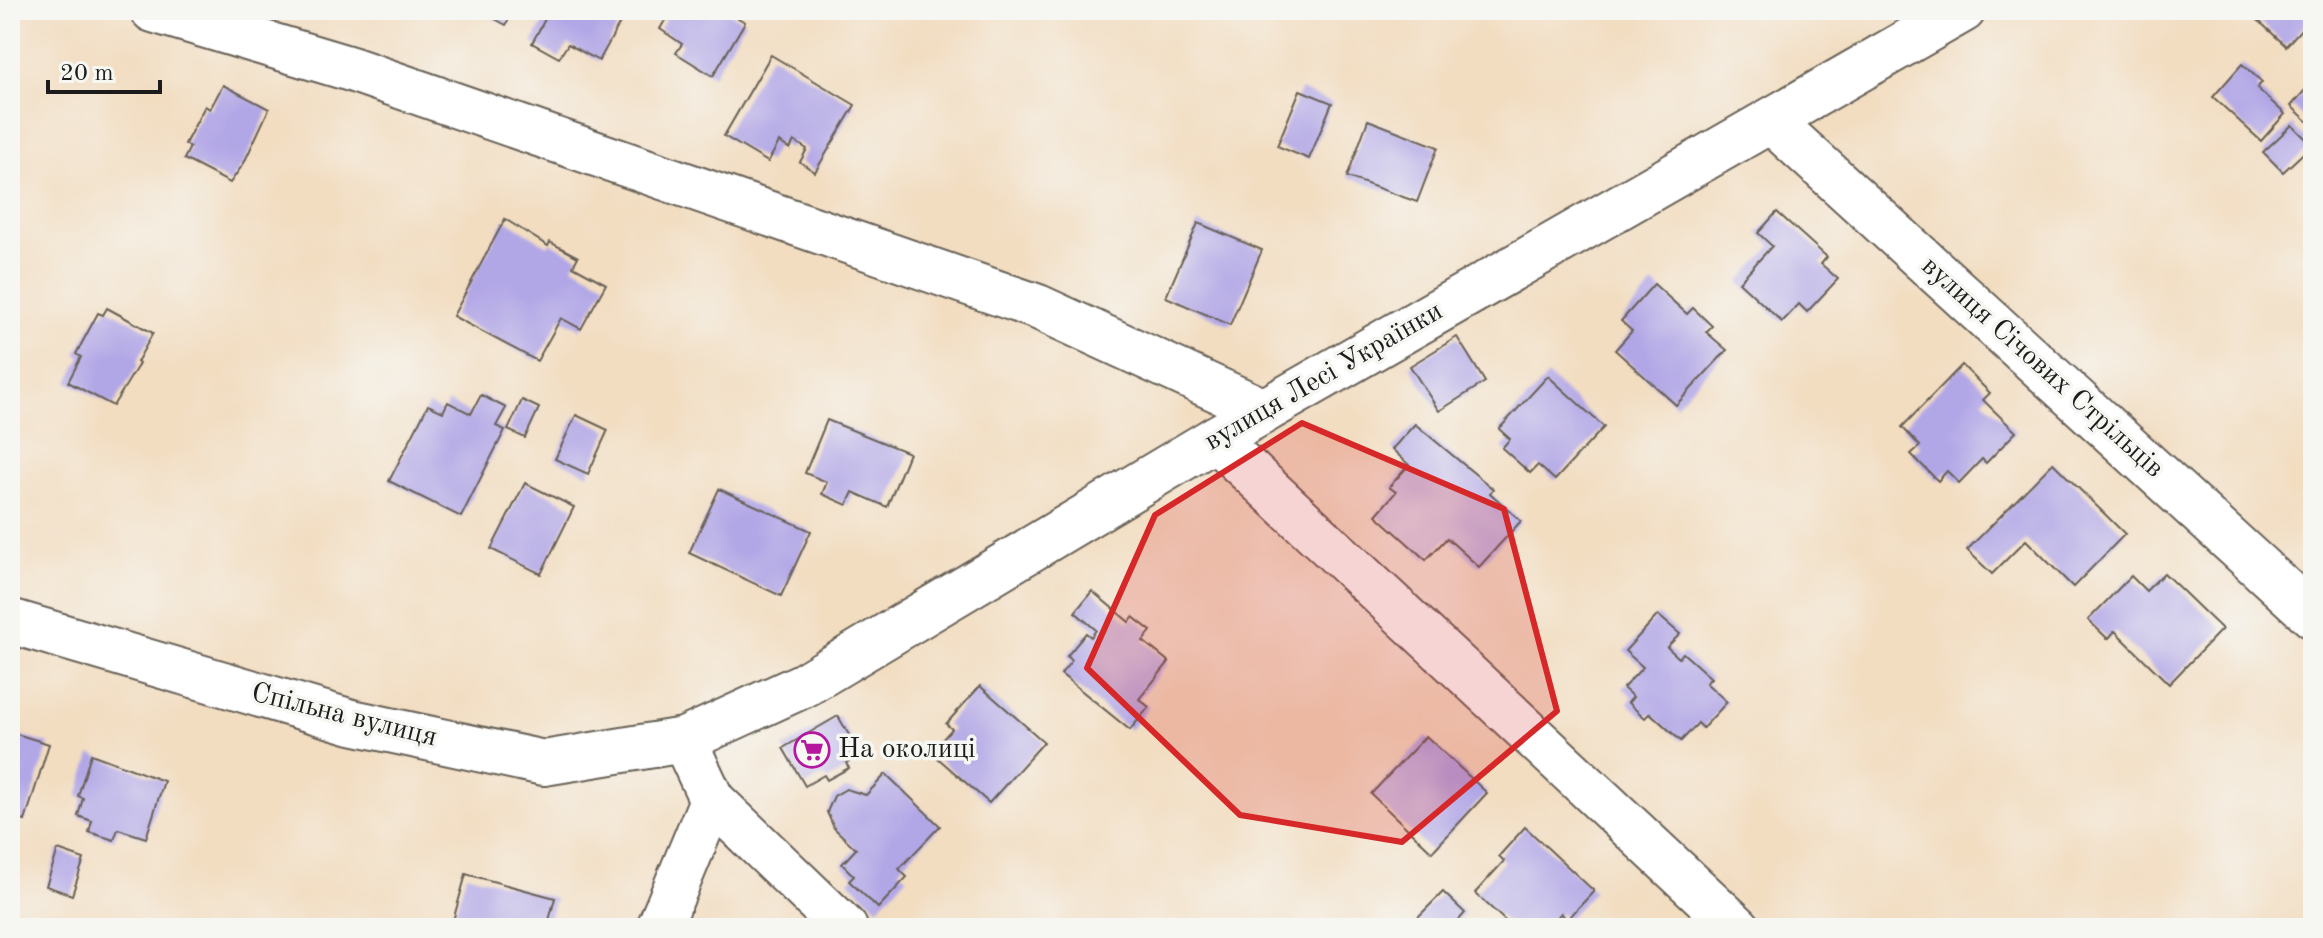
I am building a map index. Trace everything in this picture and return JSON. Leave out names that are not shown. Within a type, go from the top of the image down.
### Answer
[{"type":"street","points":[[153,10],[351,69],[1038,307],[1264,411]]},
{"type":"street","name":"вулиця Лесі Українки","points":[[684,740],[804,685],[1215,439],[1963,10]]},
{"type":"street","name":"вулиця Січових Стрільців","points":[[1771,121],[2313,616]]},
{"type":"street","points":[[1215,439],[1738,928]]},
{"type":"street","name":"Спільна вулиця","points":[[10,621],[352,722],[544,763],[684,740]]},
{"type":"street","points":[[684,740],[712,800],[845,928]]},
{"type":"street","points":[[659,928],[712,800]]},
{"type":"highlighted area","points":[[1302,423],[1504,509],[1557,711],[1402,842],[1240,815],[1087,668],[1155,515]]},
{"type":"building","points":[[479,10],[514,10],[506,25]]},
{"type":"building","points":[[550,10],[627,10],[599,61],[568,44],[559,58],[532,43]]},
{"type":"building","points":[[671,10],[724,10],[745,22],[713,76],[676,53],[682,44],[660,29]]},
{"type":"building","points":[[2247,10],[2313,10],[2313,16],[2286,46]]},
{"type":"building","points":[[771,55],[855,105],[815,172],[800,162],[807,149],[794,141],[790,149],[779,142],[768,162],[724,136]]},
{"type":"building","points":[[2242,64],[2262,82],[2257,88],[2285,114],[2261,141],[2213,97]]},
{"type":"building","points":[[2313,81],[2313,126],[2291,106]]},
{"type":"building","points":[[223,85],[269,109],[244,163],[230,183],[184,159],[190,147],[185,144],[205,106],[210,109]]},
{"type":"building","points":[[1300,90],[1332,103],[1309,159],[1277,146]]},
{"type":"building","points":[[1368,120],[1438,147],[1417,202],[1347,177]]},
{"type":"building","points":[[2292,125],[2312,145],[2283,172],[2263,152]]},
{"type":"building","points":[[1777,212],[1827,257],[1821,264],[1838,279],[1807,312],[1799,304],[1782,322],[1739,282],[1772,246],[1758,233]]},
{"type":"building","points":[[505,219],[548,246],[550,242],[578,257],[573,266],[606,284],[581,329],[561,318],[537,361],[453,316]]},
{"type":"building","points":[[1198,223],[1262,250],[1230,325],[1166,297]]},
{"type":"building","points":[[1654,284],[1687,314],[1693,308],[1712,326],[1706,332],[1727,350],[1676,405],[1615,350],[1632,331],[1621,321]]},
{"type":"building","points":[[107,308],[153,333],[137,362],[139,364],[113,406],[68,382],[81,357],[76,354],[98,313],[103,315]]},
{"type":"building","points":[[1457,337],[1485,382],[1439,411],[1410,366]]},
{"type":"building","points":[[1962,365],[1990,393],[1983,400],[2016,432],[1986,463],[1982,459],[1959,483],[1947,471],[1938,481],[1911,454],[1920,446],[1902,427]]},
{"type":"building","points":[[1548,376],[1604,427],[1555,480],[1538,465],[1530,473],[1502,448],[1510,439],[1499,429]]},
{"type":"building","points":[[481,395],[506,408],[496,426],[505,430],[461,517],[389,481],[428,405],[443,412],[448,402],[471,414]]},
{"type":"building","points":[[522,400],[539,408],[525,438],[508,430]]},
{"type":"building","points":[[576,415],[608,430],[588,474],[555,459]]},
{"type":"building","points":[[827,420],[909,453],[887,507],[853,492],[847,505],[822,494],[827,482],[805,473]]},
{"type":"building","points":[[1415,424],[1493,489],[1490,493],[1521,521],[1479,567],[1447,538],[1426,560],[1376,515],[1396,492],[1389,487],[1409,465],[1392,449]]},
{"type":"building","points":[[2053,463],[2125,534],[2073,587],[2026,540],[1992,574],[1967,550]]},
{"type":"building","points":[[525,483],[574,507],[541,574],[491,549]]},
{"type":"building","points":[[719,489],[811,531],[781,596],[689,553]]},
{"type":"building","points":[[2164,573],[2222,629],[2169,684],[2115,631],[2108,639],[2088,620],[2131,576],[2146,591]]},
{"type":"building","points":[[1092,591],[1129,622],[1133,617],[1151,631],[1143,641],[1169,662],[1139,699],[1149,707],[1130,730],[1061,674],[1072,660],[1067,656],[1086,633],[1091,637],[1096,630],[1075,612]]},
{"type":"building","points":[[1658,615],[1680,634],[1667,647],[1679,658],[1683,653],[1711,678],[1706,683],[1727,702],[1703,728],[1698,723],[1681,741],[1650,713],[1645,718],[1628,703],[1633,697],[1623,688],[1643,667],[1625,651]]},
{"type":"building","points":[[980,686],[1044,742],[989,803],[931,752],[952,729],[946,724]]},
{"type":"building","points":[[838,716],[860,754],[846,763],[849,768],[827,780],[824,775],[805,786],[783,748]]},
{"type":"building","points":[[10,732],[49,744],[25,821],[10,817]]},
{"type":"building","points":[[1426,736],[1487,793],[1432,852],[1371,794]]},
{"type":"building","points":[[91,754],[164,781],[146,838],[118,829],[114,840],[89,832],[92,821],[78,816],[83,798],[78,796]]},
{"type":"building","points":[[886,774],[940,826],[899,869],[907,877],[878,908],[849,881],[854,876],[842,864],[856,849],[834,828],[827,812],[834,796],[846,789],[866,795]]},
{"type":"building","points":[[1525,827],[1594,891],[1567,920],[1561,913],[1548,928],[1513,928],[1475,893],[1504,861],[1499,856]]},
{"type":"building","points":[[58,850],[84,859],[72,895],[46,886]]},
{"type":"building","points":[[466,874],[555,898],[547,928],[451,928]]},
{"type":"building","points":[[1443,892],[1465,913],[1452,928],[1425,928],[1416,919]]},
{"type":"place","name":"На околиці","points":[[812,750]]}]
